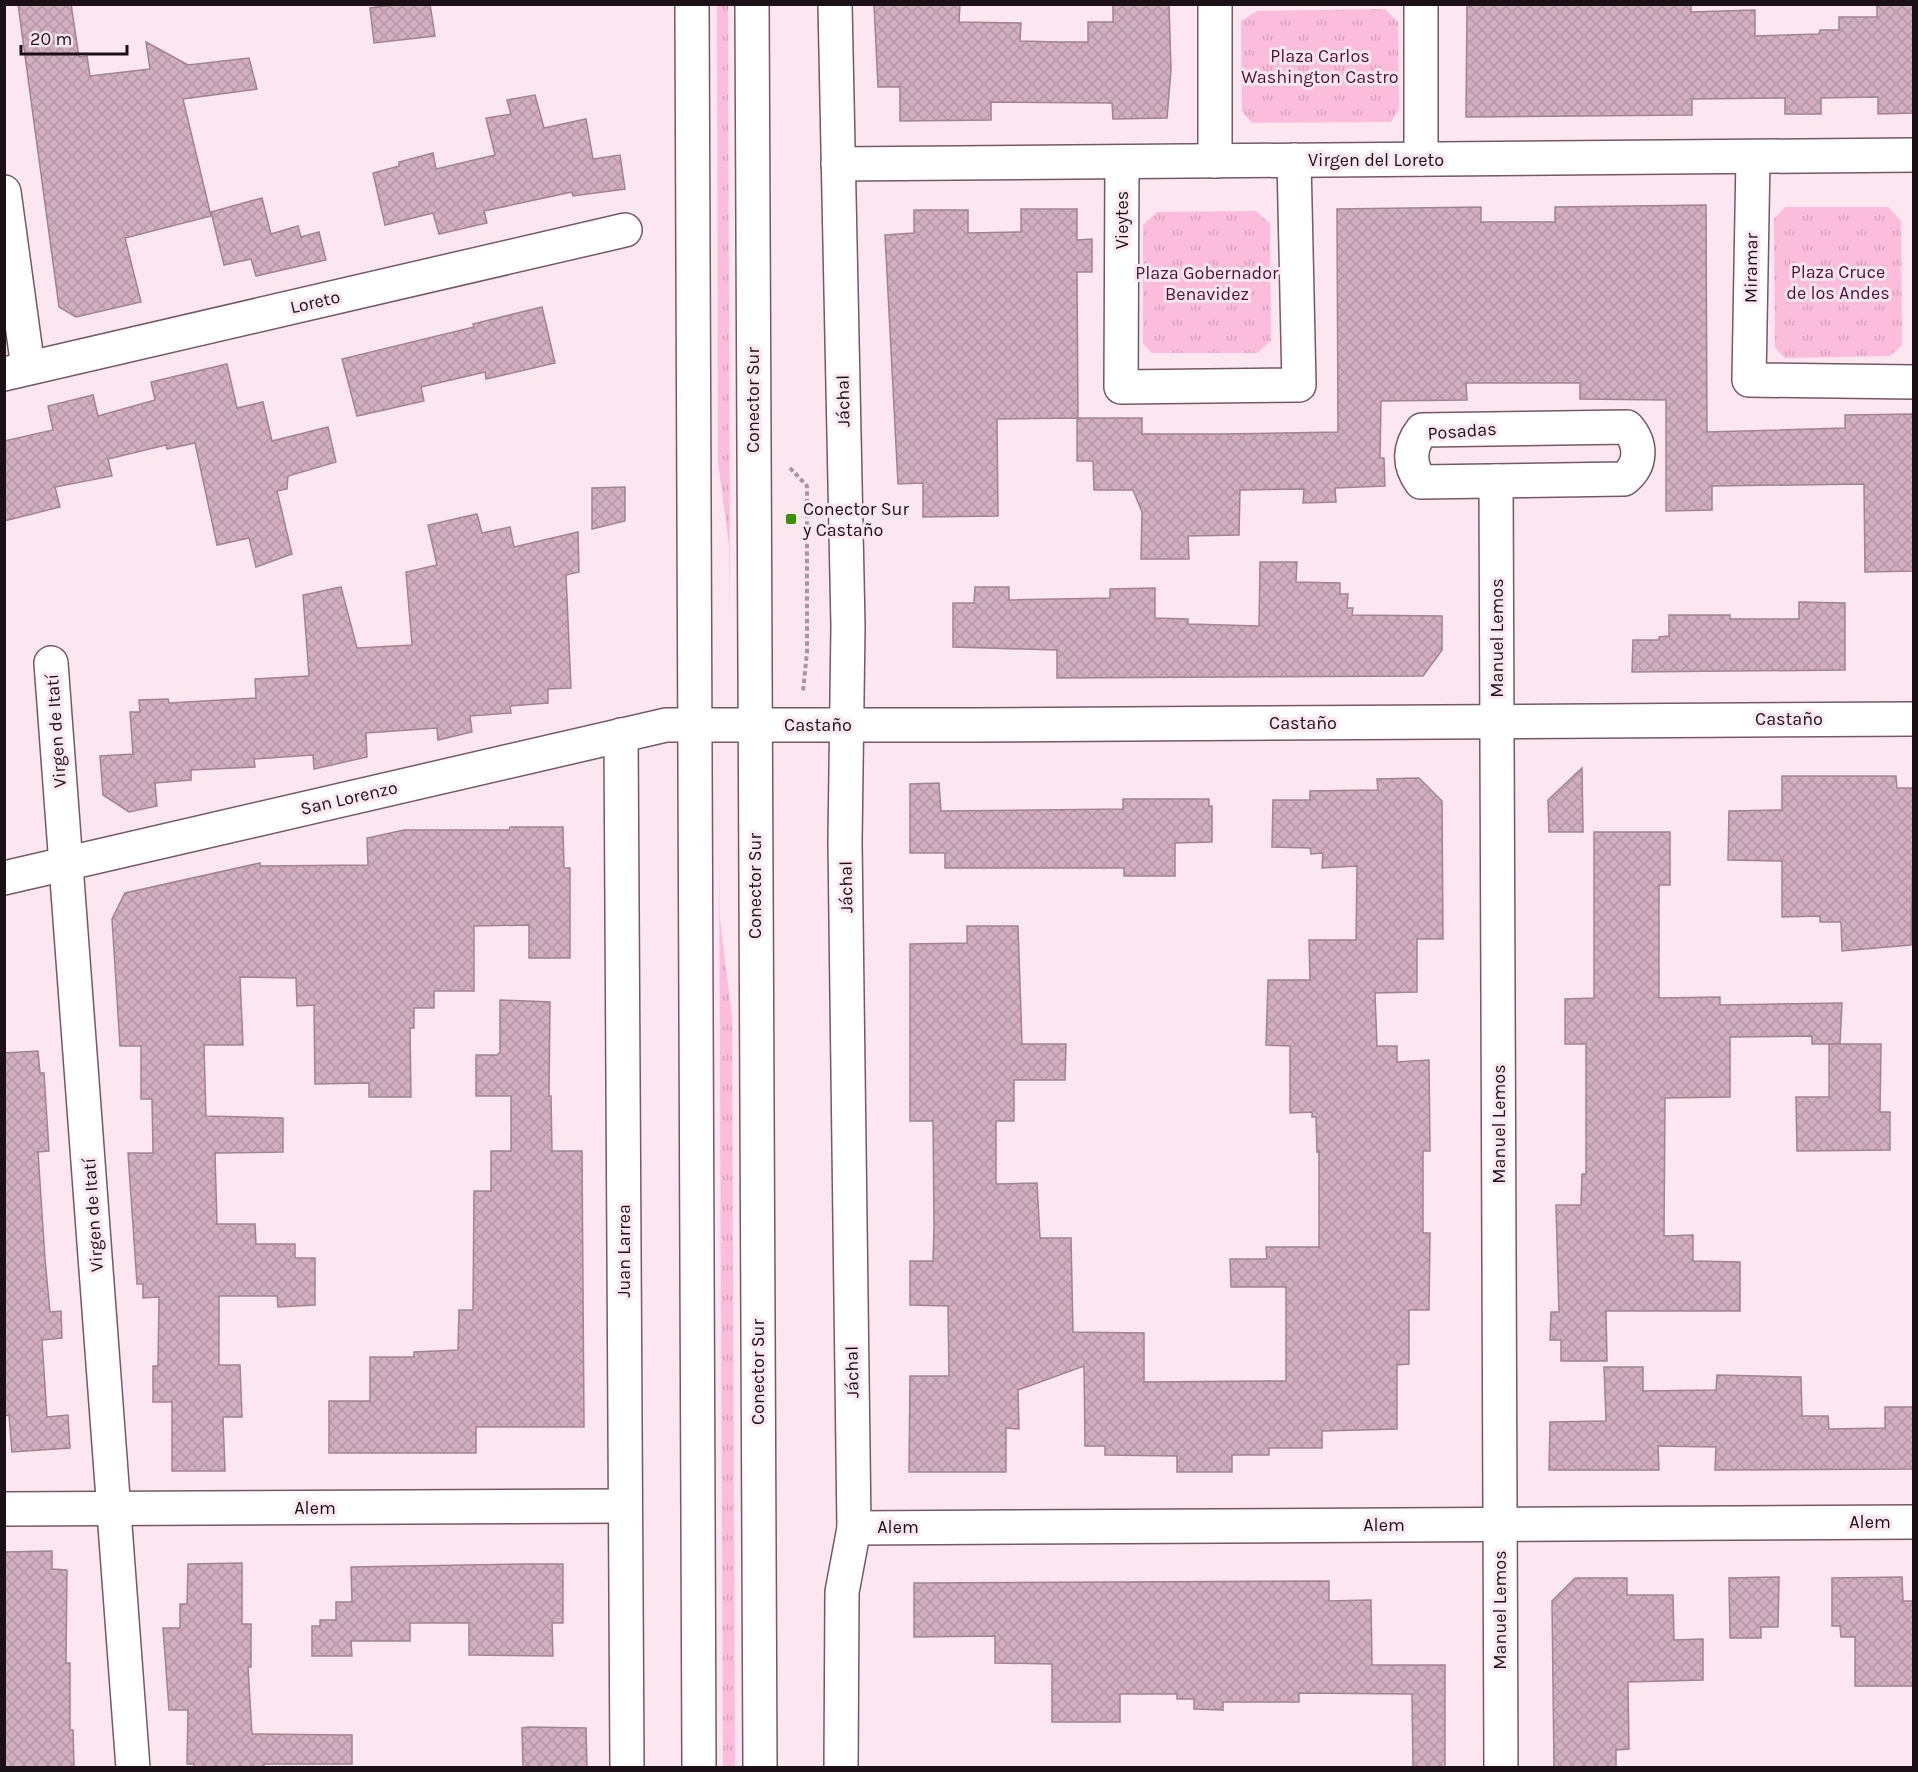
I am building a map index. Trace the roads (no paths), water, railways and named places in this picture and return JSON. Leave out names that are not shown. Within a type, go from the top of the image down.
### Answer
[{"type":"street","points":[[692,4],[693,725],[699,1767]]},
{"type":"street","name":"Conector Sur","points":[[752,4],[760,1767]]},
{"type":"street","name":"Jáchal","points":[[835,4],[848,626],[845,842],[854,1528],[842,1592],[842,1767]]},
{"type":"street","points":[[1215,4],[1215,161]]},
{"type":"street","points":[[1421,4],[1421,159]]},
{"type":"street","name":"Virgen del Loreto","points":[[838,164],[1914,155]]},
{"type":"street","name":"Miramar","points":[[1753,157],[1749,380],[1914,382]]},
{"type":"street","name":"Vieytes","points":[[1122,162],[1121,387],[1299,385],[1294,160]]},
{"type":"street","points":[[4,192],[16,371]]},
{"type":"street","name":"Loreto","points":[[16,371],[626,230]]},
{"type":"street","name":"Posadas","points":[[1627,427],[1637,443],[1636,465],[1624,479],[1496,481],[1421,482],[1413,467],[1413,444],[1422,430],[1627,427]]},
{"type":"street","name":"Manuel Lemos","points":[[1496,481],[1501,1767]]},
{"type":"street","name":"Virgen de Itatí","points":[[51,663],[116,1508],[133,1767]]},
{"type":"street","name":"Castaño","points":[[693,725],[1914,719]]},
{"type":"street","name":"San Lorenzo","points":[[4,878],[666,724],[693,725]]},
{"type":"street","name":"Juan Larrea","points":[[621,735],[627,1767]]},
{"type":"street","name":"Alem","points":[[4,1509],[625,1506]]},
{"type":"street","name":"Alem","points":[[854,1528],[1914,1522]]},
{"type":"place","name":"Conector Sur y Castaño","points":[[791,519]]},
{"type":"park label","name":"Plaza Carlos Washington Castro","points":[[1320,66]]},
{"type":"park label","name":"Plaza Cruce de los Andes","points":[[1838,282]]},
{"type":"park label","name":"Plaza Gobernador Benavidez","points":[[1207,283]]}]
